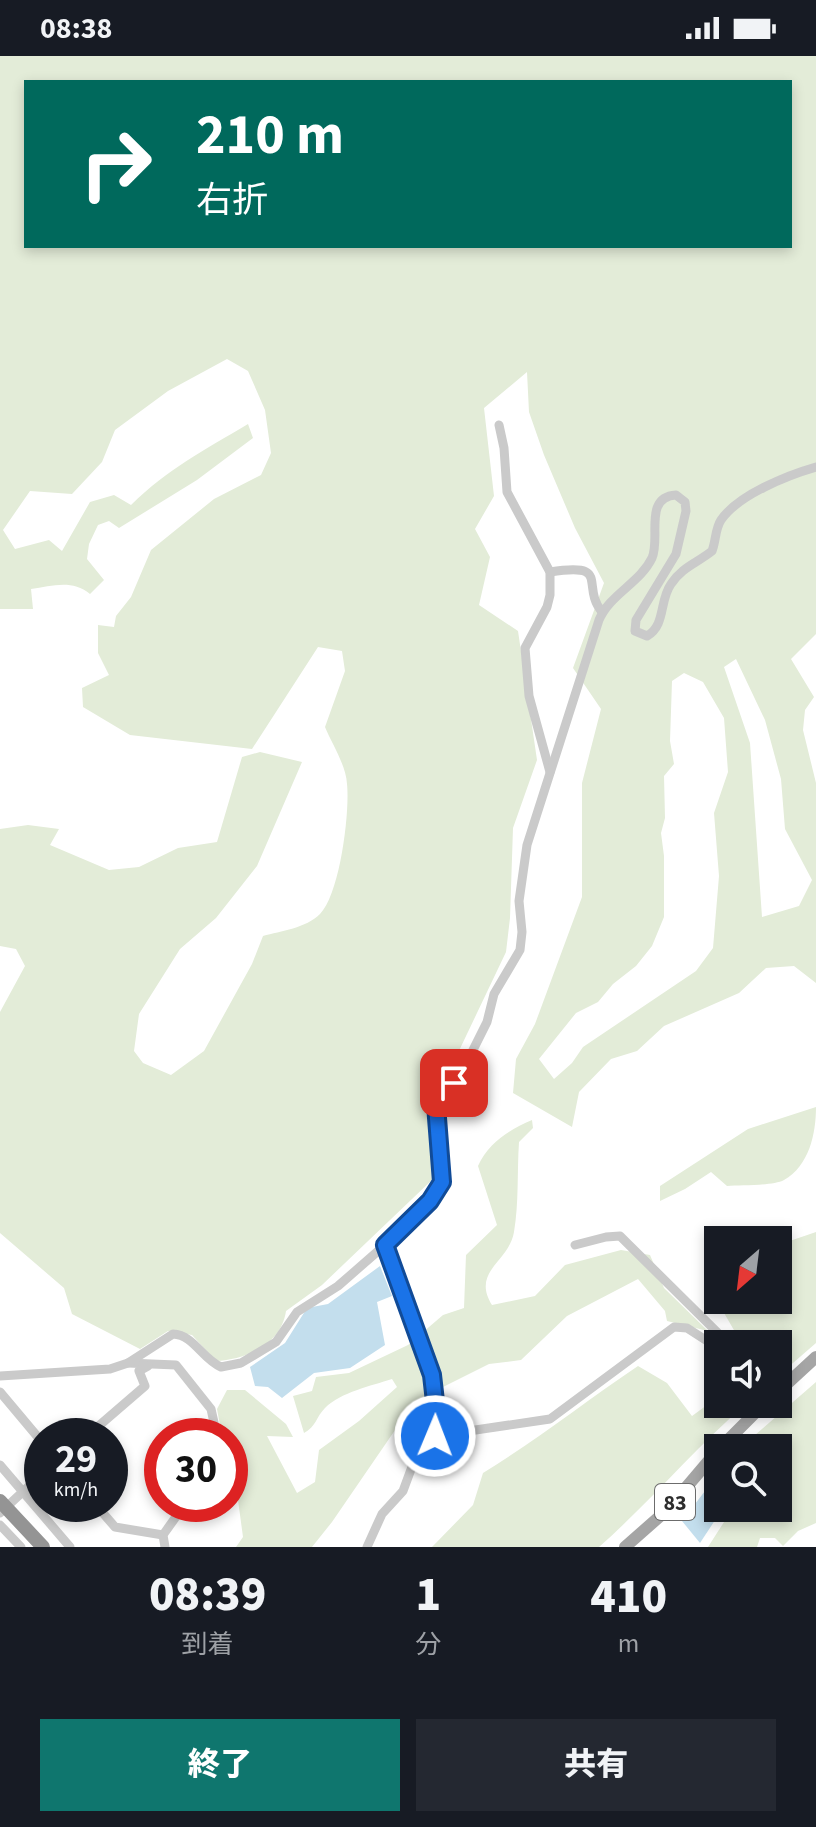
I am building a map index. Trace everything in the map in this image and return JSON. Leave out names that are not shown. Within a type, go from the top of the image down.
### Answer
[{"type":"highway","points":[[2,1507],[43,1547]]},
{"type":"main road","points":[[792,1379],[816,1357]]},
{"type":"main road","name":"83","points":[[734,1434],[750,1418]]},
{"type":"main road","name":"83","points":[[625,1547],[667,1510],[704,1467]]},
{"type":"street","points":[[499,425],[507,492],[550,572],[547,607],[525,648],[529,696],[550,772]]},
{"type":"street","points":[[128,1363],[173,1334],[188,1339],[207,1359],[221,1367],[248,1359],[281,1337],[297,1312],[338,1286],[430,1201],[442,1182],[436,1105],[469,1058],[487,1022],[494,994],[520,950],[519,901],[530,833],[602,612],[652,558],[656,546],[655,512],[666,497],[681,497],[686,511],[676,554],[636,620],[635,631],[642,636],[652,634],[657,628],[664,596],[679,572],[712,551],[720,521],[728,512],[773,482],[816,467]]},
{"type":"street","points":[[550,572],[574,568],[588,574],[594,583],[595,602],[602,612]]},
{"type":"street","points":[[575,1245],[620,1236],[715,1330]]},
{"type":"street","points":[[367,1547],[382,1514],[403,1491],[413,1464],[435,1436],[437,1419],[432,1375],[385,1245]]},
{"type":"street","points":[[435,1436],[550,1419],[674,1327],[687,1328],[704,1339]]},
{"type":"street","points":[[0,1376],[96,1371],[128,1363],[176,1365],[211,1409],[213,1418]]},
{"type":"street","points":[[108,1418],[145,1386],[139,1371],[152,1364]]},
{"type":"street","points":[[0,1392],[24,1421]]},
{"type":"street","points":[[0,1465],[70,1547]]},
{"type":"street","points":[[2,1507],[22,1491]]},
{"type":"street","points":[[111,1522],[115,1527],[163,1535]]},
{"type":"street","points":[[165,1547],[163,1535],[172,1522]]},
{"type":"street","points":[[0,1525],[21,1547]]},
{"type":"green space","points":[[0,56],[816,56],[816,634],[791,659],[814,697],[805,710],[803,730],[816,783],[816,983],[794,966],[766,968],[739,993],[664,1026],[637,1051],[611,1059],[579,1092],[572,1127],[513,1093],[516,1059],[535,1024],[582,897],[582,783],[601,709],[573,668],[604,583],[575,528],[544,455],[529,412],[527,372],[484,408],[494,496],[475,529],[490,557],[479,605],[518,631],[537,760],[513,828],[506,952],[457,1055],[426,1111],[437,1171],[434,1178],[322,1285],[286,1311],[283,1323],[270,1341],[250,1353],[228,1360],[216,1361],[192,1335],[168,1331],[140,1349],[72,1314],[64,1288],[0,1233],[0,1012],[25,966],[16,949],[0,946],[0,829],[28,825],[59,829],[50,845],[109,870],[139,867],[178,848],[217,842],[242,757],[260,752],[302,762],[257,866],[216,918],[180,949],[139,1014],[134,1051],[143,1063],[171,1075],[204,1051],[252,964],[263,936],[308,923],[327,904],[342,852],[348,797],[346,777],[325,727],[345,671],[342,651],[318,647],[252,749],[130,735],[83,707],[82,688],[109,675],[98,653],[98,625],[114,627],[116,616],[131,597],[151,550],[214,499],[261,475],[271,453],[265,410],[248,371],[227,359],[168,391],[115,430],[102,462],[72,494],[30,491],[3,530],[15,549],[49,540],[62,551],[90,502],[114,495],[131,505],[173,470],[248,424],[253,438],[197,480],[119,528],[109,521],[98,525],[89,544],[87,559],[104,580],[90,594],[69,585],[31,589],[33,609],[0,609]],"holes":[[[736,659],[765,720],[781,779],[785,829],[812,880],[799,906],[762,917],[750,743],[724,667]],[[684,673],[703,682],[724,718],[728,772],[714,813],[719,876],[713,948],[696,971],[583,1047],[572,1063],[554,1079],[539,1059],[576,1013],[598,1002],[613,984],[636,966],[652,946],[664,917],[661,833],[665,818],[664,776],[674,764],[670,741],[672,681]]]},
{"type":"green space","points":[[816,1107],[815,1128],[805,1158],[784,1180],[727,1186],[711,1172],[660,1201],[660,1186],[748,1129]]},
{"type":"green space","points":[[532,1120],[533,1128],[519,1142],[514,1232],[486,1283],[492,1305],[535,1296],[565,1265],[621,1250],[650,1255],[664,1288],[707,1330],[667,1321],[665,1311],[638,1279],[567,1316],[521,1360],[489,1364],[415,1401],[312,1547],[236,1547],[243,1537],[241,1522],[248,1522],[248,1418],[219,1418],[217,1409],[227,1390],[245,1390],[286,1424],[293,1437],[267,1436],[297,1493],[315,1482],[319,1450],[359,1421],[397,1387],[392,1379],[339,1398],[325,1408],[304,1433],[293,1396],[312,1391],[316,1377],[349,1373],[408,1345],[443,1315],[464,1308],[466,1255],[497,1225],[478,1166],[488,1150],[515,1128]]},
{"type":"green space","points":[[816,1232],[816,1343],[792,1364],[792,1330],[734,1330],[725,1314],[792,1314],[792,1240]]},
{"type":"green space","points":[[638,1366],[667,1383],[692,1416],[704,1407],[704,1418],[731,1418],[713,1434],[704,1434],[704,1443],[599,1547],[432,1547],[473,1505],[483,1473]]},
{"type":"green space","points":[[816,1382],[816,1523],[798,1531],[783,1546],[775,1538],[760,1538],[757,1547],[708,1547],[724,1522],[792,1522],[792,1434],[756,1434],[775,1418],[792,1418],[792,1403]]},
{"type":"water","points":[[380,1266],[392,1296],[377,1302],[385,1345],[350,1368],[314,1373],[282,1398],[268,1387],[255,1386],[250,1367],[285,1343],[307,1308],[328,1304]]},
{"type":"water","points":[[704,1492],[704,1522],[714,1522],[700,1543],[682,1521]]},
{"type":"route","points":[[435,1436],[437,1419],[432,1375],[385,1245],[430,1201],[442,1182],[444,1175],[436,1105],[454,1083]]}]
